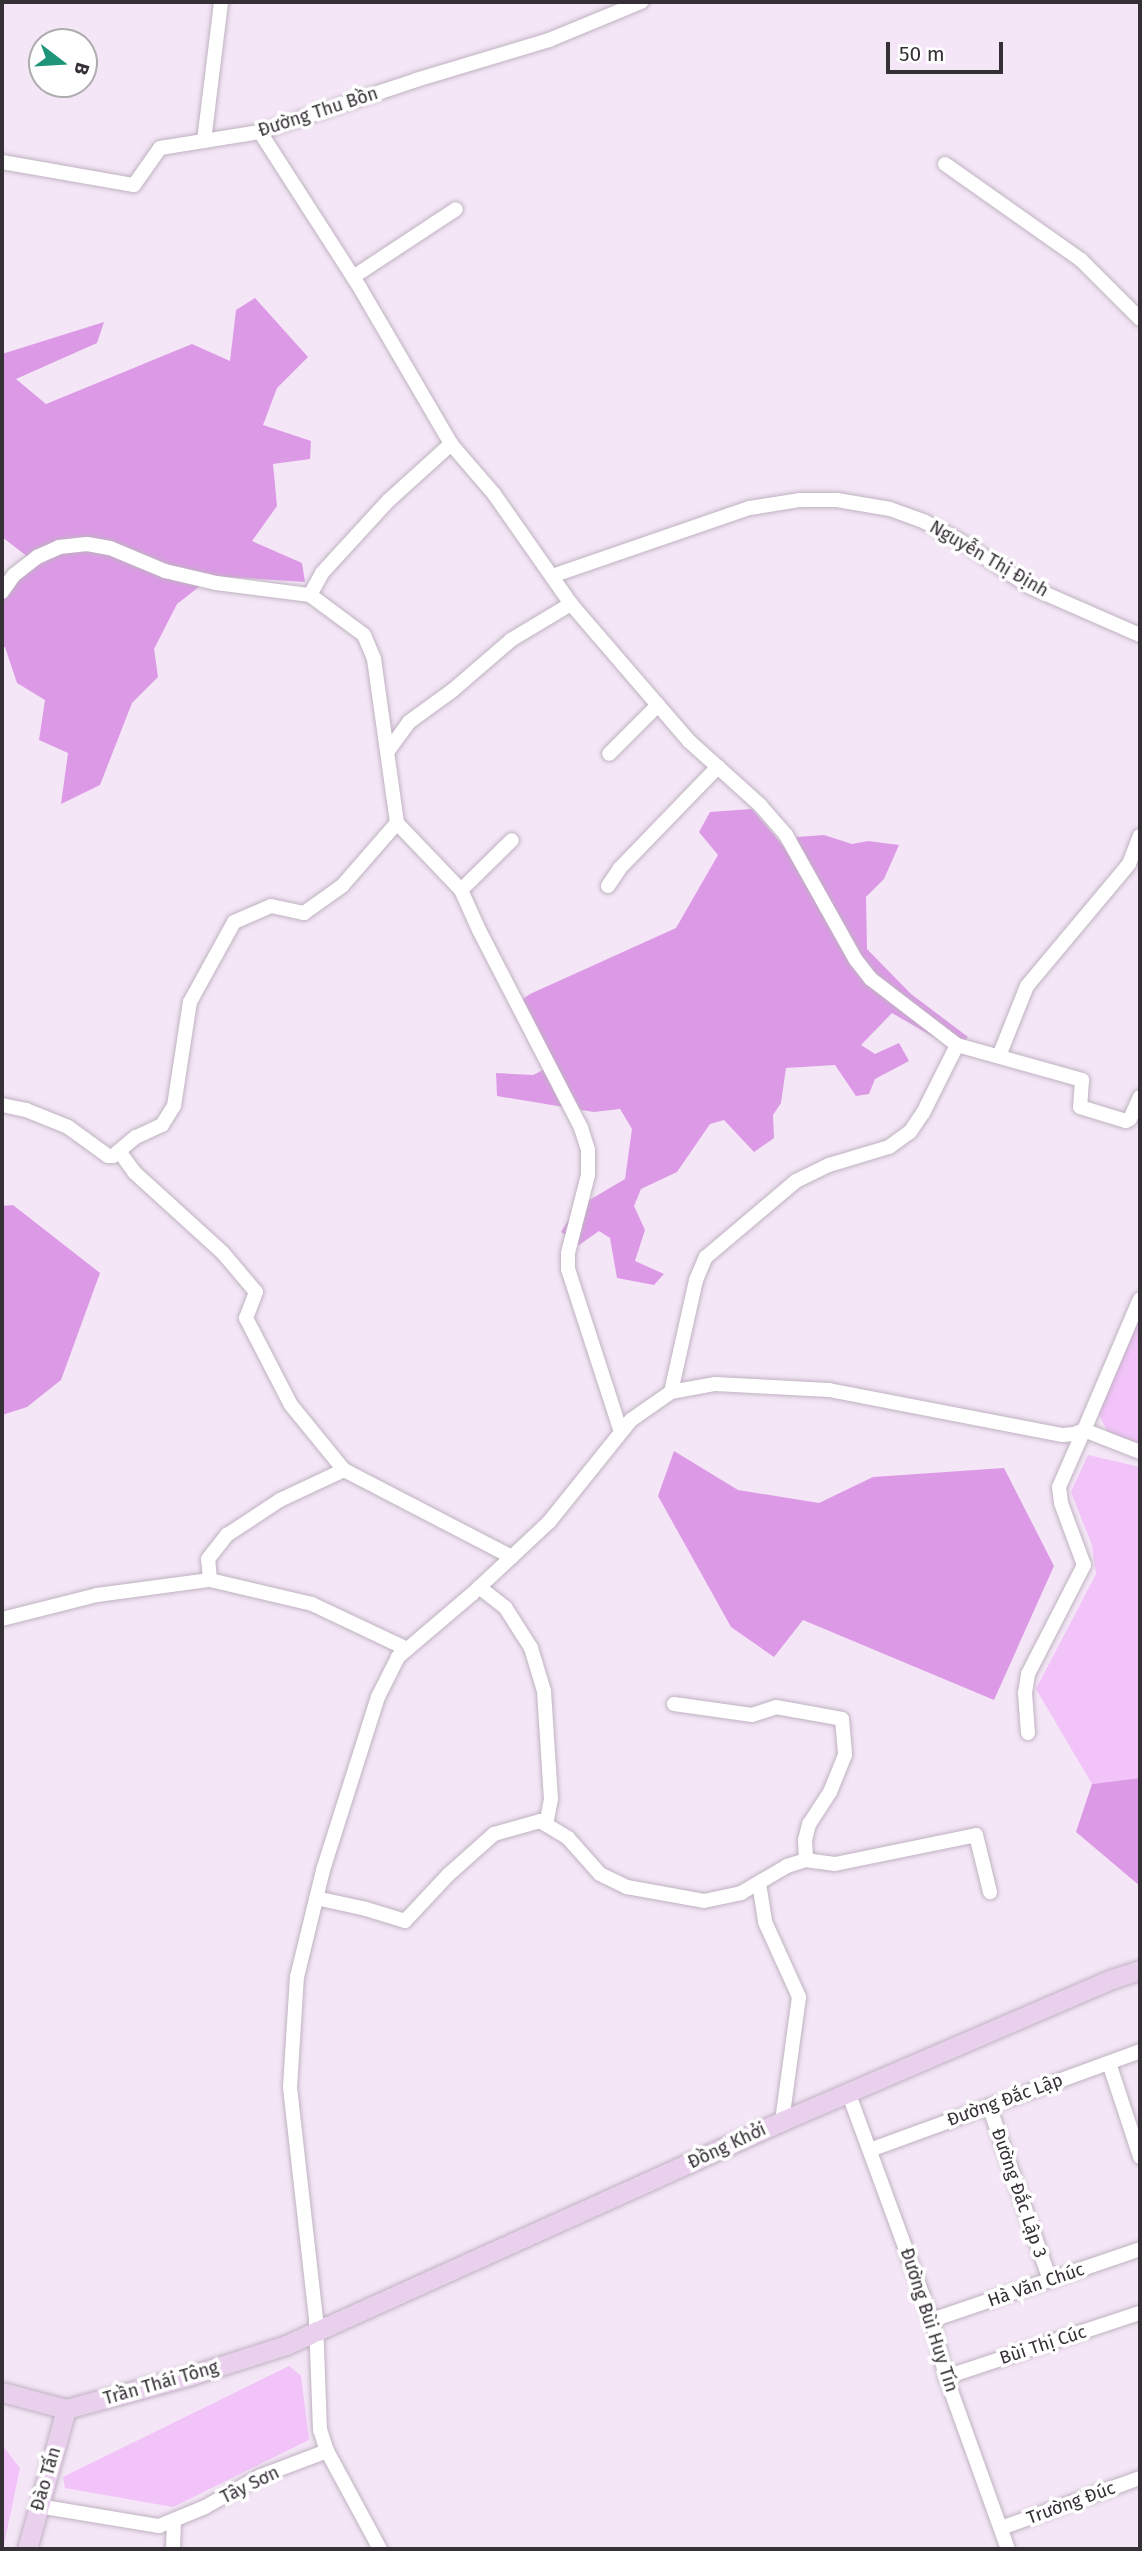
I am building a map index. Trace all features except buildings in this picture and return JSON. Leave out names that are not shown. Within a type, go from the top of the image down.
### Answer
[{"type":"street","points":[[204,141],[221,2]]},
{"type":"street","name":"Đường Thu Bồn","points":[[2,162],[134,185],[160,148],[260,132],[416,80],[549,40],[641,2]]},
{"type":"street","points":[[260,132],[353,277],[451,444],[494,494],[570,604],[689,741],[773,818],[797,850],[866,974],[957,1045],[1082,1080],[1084,1083],[1080,1107],[1126,1121],[1130,1119],[1140,1097]]},
{"type":"street","points":[[945,164],[1081,260],[1140,319]]},
{"type":"street","points":[[353,277],[456,209]]},
{"type":"street","points":[[310,594],[323,573],[389,500],[451,444]]},
{"type":"street","name":"Nguyễn Thị Định","points":[[552,576],[750,508],[800,500],[837,500],[890,509],[925,522],[957,539],[1030,587],[1140,635]]},
{"type":"street","points":[[2,592],[14,575],[37,556],[59,547],[87,544],[110,548],[165,571],[216,583],[310,594],[352,625],[368,644],[380,682],[397,823],[461,890],[585,1139],[588,1175],[568,1253],[568,1269],[621,1432]]},
{"type":"street","points":[[388,751],[409,722],[453,690],[511,640],[570,604]]},
{"type":"street","points":[[609,754],[658,705]]},
{"type":"street","points":[[608,886],[620,868],[718,767]]},
{"type":"street","points":[[2,1105],[26,1110],[68,1127],[108,1156],[136,1137],[162,1125],[174,1106],[190,1002],[234,922],[258,909],[271,906],[304,913],[342,886],[397,823]]},
{"type":"street","points":[[999,1056],[1027,986],[1129,864],[1140,836]]},
{"type":"street","points":[[461,890],[512,840]]},
{"type":"street","points":[[671,1392],[696,1280],[706,1257],[796,1181],[819,1169],[889,1147],[901,1140],[918,1123],[957,1045]]},
{"type":"street","points":[[119,1151],[134,1172],[223,1253],[256,1292],[246,1318],[291,1405],[344,1470],[512,1557]]},
{"type":"street","points":[[1028,1733],[1025,1693],[1028,1674],[1084,1565],[1061,1503],[1059,1487],[1140,1299]]},
{"type":"street","points":[[380,2549],[327,2451],[320,2430],[316,2330],[290,2087],[297,1977],[317,1899],[378,1698],[398,1657],[549,1522],[631,1420],[671,1392],[715,1384],[782,1386],[829,1391],[1063,1435],[1084,1430],[1140,1452]]},
{"type":"street","points":[[210,1580],[208,1559],[227,1535],[280,1500],[344,1470]]},
{"type":"street","points":[[2,1619],[97,1595],[210,1580],[312,1604],[407,1649]]},
{"type":"street","points":[[479,1587],[505,1607],[531,1648],[544,1691],[551,1799],[546,1825]]},
{"type":"street","points":[[674,1703],[752,1715],[776,1707],[842,1719],[843,1763],[830,1792],[809,1825],[804,1840],[806,1860]]},
{"type":"street","points":[[317,1899],[366,1909],[405,1921],[448,1875],[494,1834],[540,1821],[568,1838],[600,1874],[628,1887],[704,1901],[741,1893],[787,1866],[806,1860],[845,1862],[976,1835],[990,1892]]},
{"type":"street","points":[[759,1883],[765,1922],[799,1997],[782,2120]]},
{"type":"street","name":"Đồng Khởi","points":[[316,2330],[782,2120],[1112,1979],[1140,1970]]},
{"type":"street","name":"Đường Đắc Lập","points":[[870,2150],[1140,2051]]},
{"type":"street","points":[[1109,2063],[1140,2157]]},
{"type":"street","name":"Đường Bùi Huy Tín","points":[[848,2092],[932,2320],[946,2377],[1008,2549]]},
{"type":"street","name":"Đường Đắc Lập 3","points":[[989,2106],[1050,2280]]},
{"type":"street","name":"Hà Văn Chúc","points":[[932,2320],[1140,2249]]},
{"type":"street","name":"Bùi Thị Cúc","points":[[946,2377],[1140,2313]]},
{"type":"street","name":"Trần Thái Tông","points":[[2,2392],[66,2409],[189,2376],[286,2345],[316,2330]]},
{"type":"street","name":"Đào Tấn","points":[[27,2549],[66,2409]]},
{"type":"street","name":"Tây Sơn","points":[[38,2506],[151,2527],[174,2522],[261,2476],[327,2451]]},
{"type":"street","name":"Trường Đúc","points":[[1001,2528],[1140,2477]]},
{"type":"street","points":[[173,2549],[174,2522]]},
{"type":"shaded area","points":[[255,298],[308,357],[277,388],[263,425],[311,441],[310,459],[273,464],[277,506],[252,541],[302,563],[305,582],[213,576],[177,604],[154,649],[158,677],[132,703],[100,785],[61,804],[68,753],[39,740],[45,700],[17,683],[5,647],[2,647],[2,588],[28,557],[2,537],[2,354],[104,322],[97,343],[16,379],[46,404],[192,344],[230,361],[236,310]]},
{"type":"shaded area","points":[[752,809],[790,854],[797,837],[824,835],[852,844],[868,841],[899,845],[884,879],[866,897],[867,949],[911,994],[968,1037],[960,1046],[944,1043],[892,1013],[861,1045],[875,1054],[899,1043],[909,1061],[875,1079],[869,1094],[856,1096],[835,1065],[786,1068],[781,1103],[773,1115],[774,1138],[754,1152],[724,1120],[710,1124],[677,1172],[641,1189],[634,1206],[645,1230],[635,1261],[664,1274],[654,1285],[617,1278],[610,1238],[599,1231],[579,1245],[561,1232],[576,1208],[625,1179],[632,1129],[620,1109],[594,1112],[497,1096],[496,1073],[533,1075],[549,1067],[512,1007],[530,994],[676,928],[718,855],[699,832],[710,812]]},
{"type":"shaded area","points":[[13,1205],[100,1273],[61,1380],[27,1407],[2,1415],[2,1206]]},
{"type":"shaded area","points":[[1140,1315],[1140,1443],[1109,1434],[1098,1413]]},
{"type":"shaded area","points":[[674,1451],[738,1490],[819,1503],[873,1477],[1004,1468],[1054,1566],[994,1700],[803,1620],[774,1657],[731,1627],[658,1496]]},
{"type":"shaded area","points":[[1088,1455],[1140,1467],[1140,1778],[1092,1784],[1036,1689],[1096,1574],[1092,1545],[1071,1492]]},
{"type":"shaded area","points":[[1140,1778],[1140,1886],[1076,1832],[1092,1784]]},
{"type":"shaded area","points":[[289,2366],[301,2376],[309,2440],[173,2507],[65,2488],[63,2477]]},
{"type":"shaded area","points":[[2,2445],[20,2468],[3,2549],[2,2549]]}]
